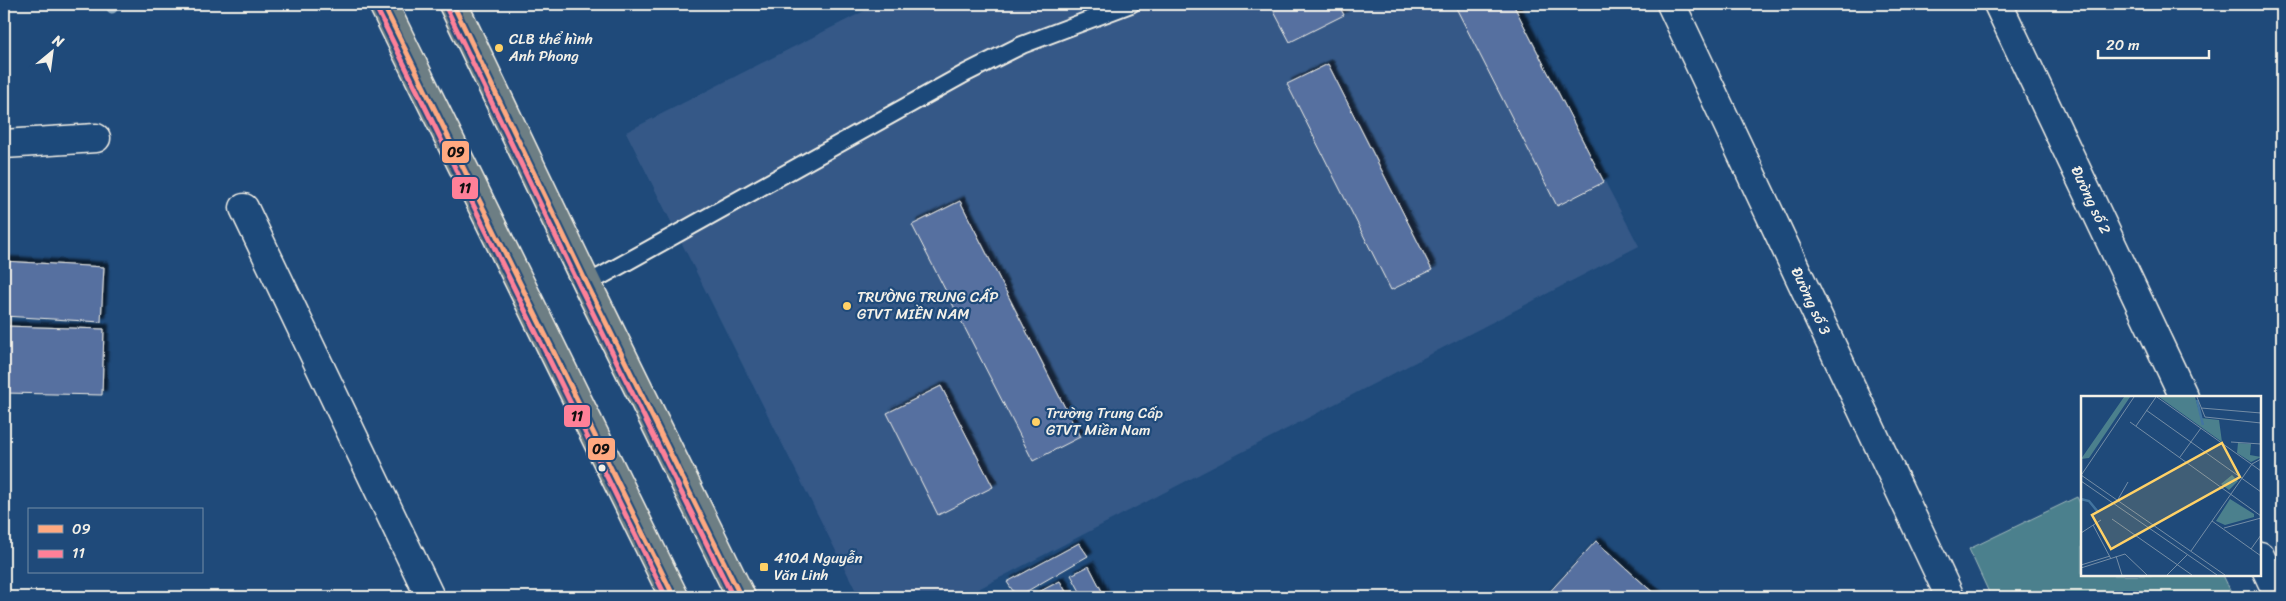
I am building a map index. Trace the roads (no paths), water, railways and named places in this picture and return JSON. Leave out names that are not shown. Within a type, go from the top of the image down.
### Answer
[{"type":"highway","points":[[383,4],[674,597]]},
{"type":"highway","points":[[453,4],[587,284],[741,597]]},
{"type":"street","name":"Đường số 3","points":[[1672,4],[1950,597]]},
{"type":"street","name":"Đường số 2","points":[[1998,4],[2184,396]]},
{"type":"street","points":[[4,144],[96,138]]},
{"type":"street","points":[[244,208],[430,597]]},
{"type":"street","points":[[2261,558],[2279,597]]},
{"type":"lane","points":[[587,284],[966,73],[1022,45],[1131,4]]},
{"type":"waterway","points":[[109,4],[112,8]]},
{"type":"place","name":"CLB thể hình Anh Phong","points":[[499,48]]},
{"type":"place","name":"TRƯỜNG TRUNG CẤP GTVT MIỀN NAM","points":[[847,306]]},
{"type":"place","name":"Trường Trung Cấp GTVT Miền Nam","points":[[1036,422]]},
{"type":"place","name":"410A Nguyễn Văn Linh","points":[[764,567]]}]
